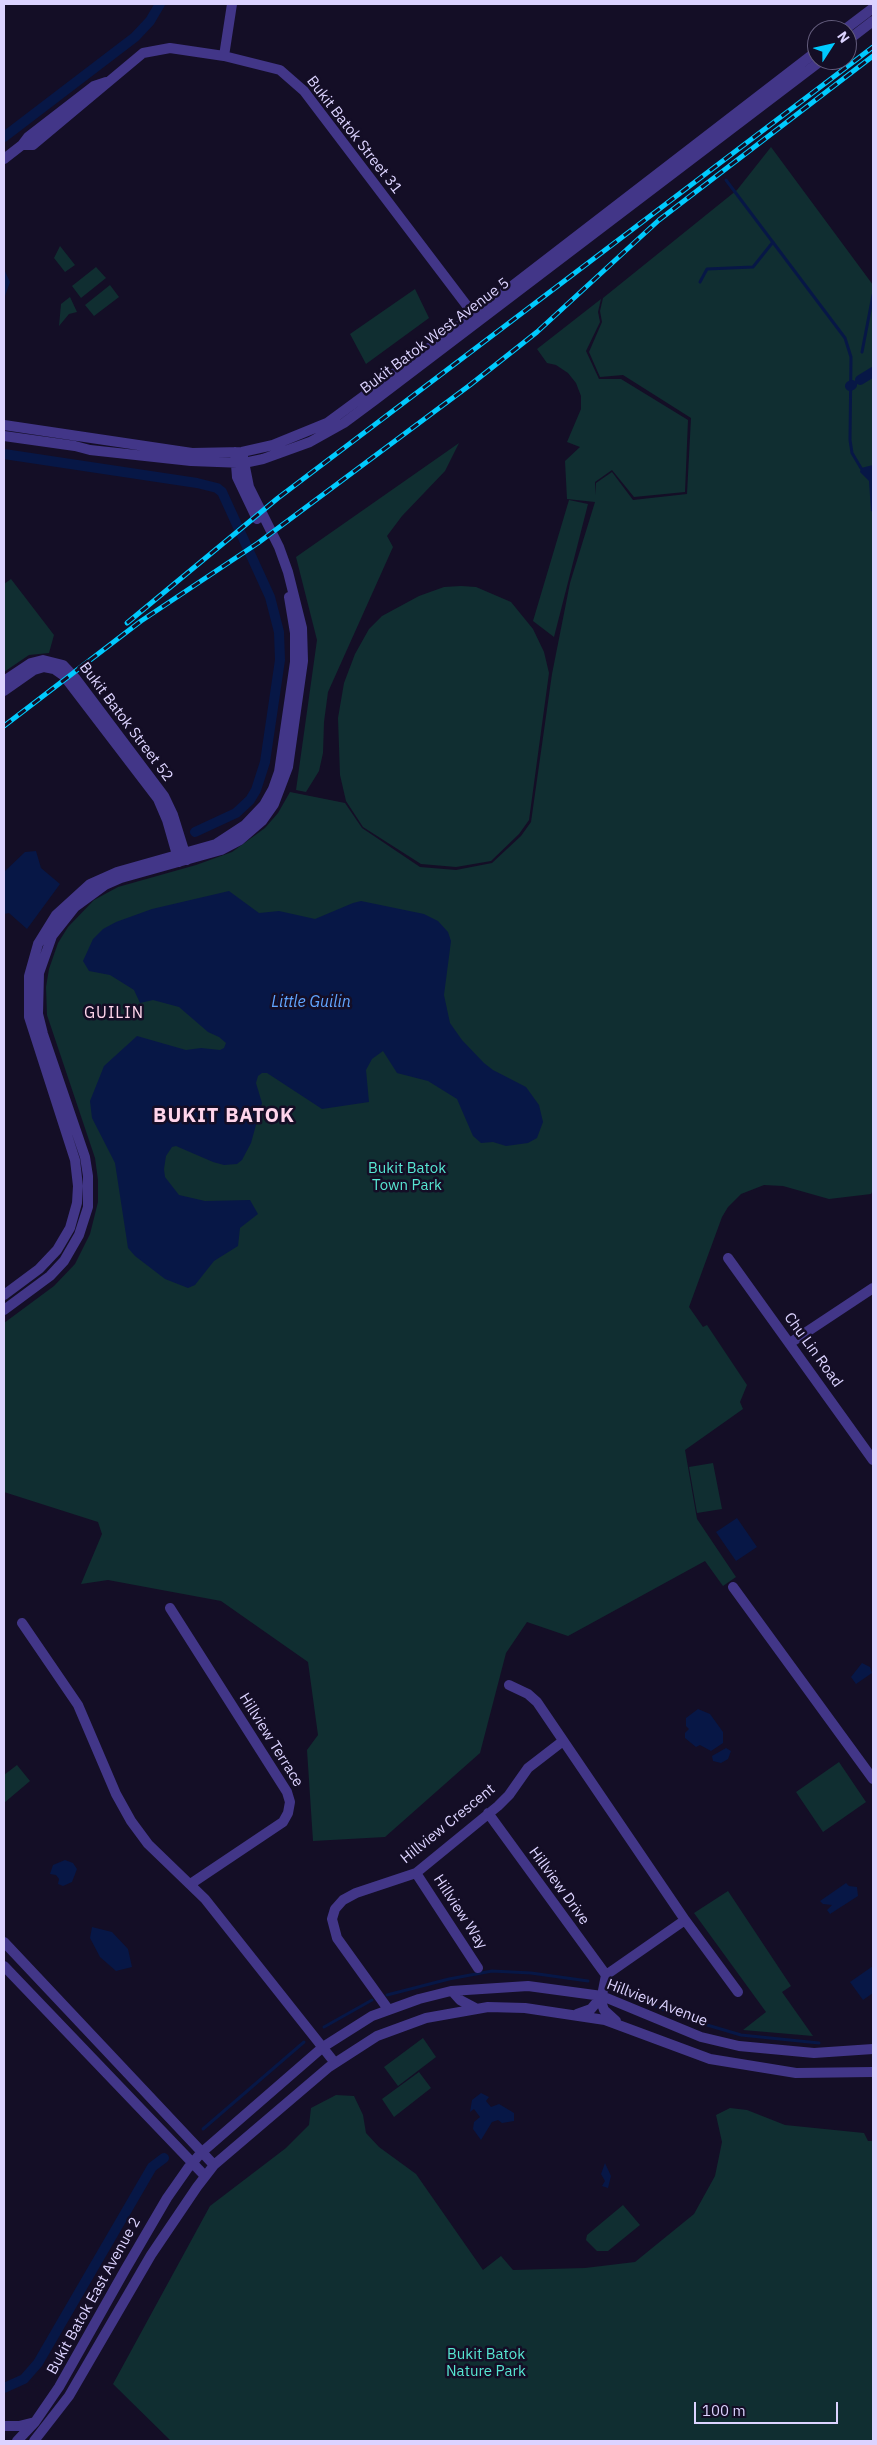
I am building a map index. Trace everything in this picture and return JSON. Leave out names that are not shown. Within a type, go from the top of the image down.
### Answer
[{"type":"street","points":[[224,56],[232,4]]},
{"type":"street","points":[[857,20],[873,8]]},
{"type":"street","points":[[857,33],[873,21]]},
{"type":"street","name":"Bukit Batok Street 31","points":[[4,159],[22,145],[33,145],[99,92],[106,82],[143,53],[170,48],[224,56],[280,70],[304,91],[477,318]]},
{"type":"street","name":"Bukit Batok West Avenue 5","points":[[4,436],[99,451],[191,461],[240,463],[270,456],[330,431],[807,59]]},
{"type":"street","name":"Bukit Batok West Avenue 5","points":[[4,425],[192,453],[239,452],[273,445],[328,423],[477,318],[809,70]]},
{"type":"street","points":[[4,1295],[39,1269],[57,1250],[73,1220],[78,1195],[75,1160],[29,1017],[29,976],[38,944],[56,915],[90,884],[112,874],[221,850],[240,840],[262,821],[274,804],[282,786],[291,748],[303,661],[302,628],[288,572],[279,547],[240,463],[239,452]]},
{"type":"street","name":"Bukit Batok Street 52","points":[[4,682],[31,663],[43,660],[63,665],[76,679],[164,796],[173,815],[182,858]]},
{"type":"street","name":"Bukit Batok Street 52","points":[[4,690],[34,670],[44,667],[54,669],[64,676],[158,799],[182,858]]},
{"type":"street","points":[[4,1310],[50,1276],[64,1261],[79,1235],[88,1202],[88,1176],[85,1157],[40,1024],[37,989],[44,954],[58,927],[75,906],[94,892],[121,878],[182,858]]},
{"type":"street","name":"Chu Lin Road","points":[[728,1258],[873,1460]]},
{"type":"street","points":[[790,1343],[873,1288]]},
{"type":"street","points":[[733,1587],[873,1780]]},
{"type":"street","name":"Hillview Terrace","points":[[170,1608],[288,1792],[290,1802],[288,1813],[282,1822],[192,1884]]},
{"type":"street","points":[[22,1624],[78,1705],[116,1794],[131,1821],[148,1844],[192,1884],[335,2063],[377,2036],[426,2018],[477,2009],[525,2008],[576,2014],[620,2024],[666,2044],[710,2059],[796,2072],[873,2072]]},
{"type":"street","points":[[509,1685],[528,1694],[537,1702],[686,1920],[738,1992]]},
{"type":"street","name":"Hillview Crescent","points":[[388,2009],[337,1938],[332,1919],[335,1909],[343,1900],[356,1893],[416,1873],[488,1813],[508,1795],[528,1768],[563,1741]]},
{"type":"street","name":"Hillview Drive","points":[[488,1813],[606,1975]]},
{"type":"street","name":"Hillview Way","points":[[416,1873],[478,1968]]},
{"type":"street","points":[[620,2024],[604,2010],[601,2001],[606,1975],[686,1920]]},
{"type":"street","points":[[4,1942],[214,2165]]},
{"type":"street","points":[[4,1966],[205,2176]]},
{"type":"street","name":"Hillview Avenue","points":[[323,2047],[372,2016],[388,2009],[452,1991],[528,1986],[602,1996],[701,2037],[739,2046],[814,2053],[873,2049]]},
{"type":"street","points":[[452,1991],[460,2000],[477,2009]]},
{"type":"street","points":[[576,2014],[591,2009],[602,1996]]},
{"type":"street","name":"Bukit Batok East Avenue 2","points":[[17,2441],[35,2422],[59,2387],[167,2198],[192,2163],[323,2047]]},
{"type":"street","name":"Bukit Batok East Avenue 2","points":[[34,2441],[69,2396],[151,2255],[205,2176],[214,2165],[335,2063]]},
{"type":"street","points":[[4,2426],[19,2426],[35,2422]]},
{"type":"green space","name":"Bukit Batok Town Park","points":[[771,147],[873,285],[873,1190],[871,1194],[829,1199],[783,1186],[764,1185],[741,1194],[728,1207],[722,1217],[689,1307],[703,1327],[707,1325],[747,1385],[740,1402],[743,1409],[685,1450],[697,1519],[736,1577],[723,1586],[705,1561],[568,1636],[527,1622],[506,1653],[480,1753],[385,1837],[313,1841],[307,1750],[318,1735],[308,1662],[221,1601],[108,1580],[81,1584],[102,1534],[98,1522],[4,1492],[4,1323],[54,1286],[75,1264],[90,1234],[98,1202],[95,1158],[47,1015],[46,987],[49,969],[58,943],[68,927],[94,900],[118,887],[196,865],[232,852],[265,828],[278,813],[290,792],[345,803],[362,828],[420,867],[456,870],[492,863],[521,836],[531,822],[552,674],[570,583],[595,502],[567,499],[565,461],[580,447],[567,442],[581,409],[581,396],[576,383],[568,373],[556,365],[547,363],[537,349],[601,299],[598,312],[600,322],[586,351],[599,379],[621,379],[688,420],[685,492],[634,497],[612,470],[595,482],[595,495],[596,483],[612,472],[633,500],[687,494],[691,418],[623,375],[600,377],[589,352],[602,322],[600,311],[603,298],[737,190]]},
{"type":"green space","points":[[60,246],[75,265],[65,272],[54,258]]},
{"type":"green space","points":[[96,267],[106,278],[81,298],[72,286]]},
{"type":"green space","points":[[110,285],[119,297],[94,316],[85,305]]},
{"type":"green space","points":[[415,289],[429,318],[366,364],[350,334]]},
{"type":"green space","points":[[70,297],[77,312],[69,314],[59,326],[61,304]]},
{"type":"green space","points":[[459,443],[445,471],[402,516],[387,536],[393,547],[328,692],[324,722],[323,753],[319,771],[306,792],[296,790],[317,640],[296,557]]},
{"type":"green space","points":[[569,500],[588,504],[554,637],[533,621]]},
{"type":"green space","points":[[11,579],[54,635],[49,653],[29,655],[4,672],[4,584]]},
{"type":"green space","points":[[444,587],[476,587],[511,602],[533,629],[544,652],[549,673],[529,820],[519,834],[491,861],[456,867],[421,864],[363,827],[346,801],[340,775],[338,718],[344,683],[355,654],[369,629],[382,616],[419,596]]},
{"type":"green space","points":[[713,1463],[722,1509],[697,1513],[689,1467]]},
{"type":"green space","points":[[839,1762],[866,1802],[823,1832],[796,1792]]},
{"type":"green space","points":[[17,1765],[30,1781],[4,1803],[4,1775]]},
{"type":"green space","points":[[728,1891],[791,1986],[782,1992],[813,2036],[743,2030],[766,2012],[694,1913]]},
{"type":"green space","points":[[423,2038],[436,2057],[398,2086],[384,2067]]},
{"type":"green space","points":[[419,2072],[431,2088],[394,2117],[382,2099]]},
{"type":"green space","name":"Bukit Batok Nature Park","points":[[336,2095],[354,2096],[363,2115],[366,2133],[379,2147],[416,2174],[483,2270],[501,2256],[513,2270],[585,2268],[635,2262],[694,2214],[715,2176],[722,2142],[716,2115],[730,2108],[747,2110],[785,2125],[864,2133],[868,2141],[873,2141],[873,2441],[171,2441],[113,2384],[210,2206],[286,2148],[309,2125],[311,2108]]},
{"type":"green space","points":[[623,2205],[640,2225],[608,2251],[597,2251],[586,2240],[587,2235]]},
{"type":"water","points":[[4,269],[10,282],[4,299]]},
{"type":"water","points":[[873,465],[873,512],[871,511],[869,481],[860,472],[861,468]]},
{"type":"water","points":[[36,851],[41,868],[60,884],[27,929],[9,913],[4,914],[4,872],[25,852]]},
{"type":"water","name":"Little Guilin","points":[[229,891],[259,913],[279,911],[315,919],[361,901],[424,914],[438,921],[448,932],[451,941],[444,995],[450,1023],[462,1040],[484,1063],[493,1070],[526,1087],[539,1105],[543,1122],[537,1138],[528,1143],[506,1146],[493,1142],[481,1143],[473,1136],[457,1099],[428,1081],[397,1073],[383,1051],[372,1059],[366,1070],[369,1102],[322,1109],[267,1073],[262,1073],[258,1076],[256,1083],[262,1103],[251,1143],[242,1160],[237,1164],[224,1165],[176,1146],[172,1147],[166,1156],[165,1177],[179,1195],[205,1201],[250,1200],[258,1214],[240,1228],[238,1246],[214,1261],[195,1285],[188,1288],[165,1279],[135,1256],[128,1248],[115,1163],[92,1118],[90,1101],[104,1066],[137,1036],[186,1050],[201,1048],[220,1050],[224,1048],[226,1043],[208,1032],[179,1007],[153,1000],[140,1003],[134,990],[110,975],[89,971],[83,961],[93,939],[103,929],[116,922],[152,909]]},
{"type":"water","points":[[737,1518],[757,1547],[736,1561],[716,1532]]},
{"type":"water","points":[[862,1663],[870,1667],[872,1673],[856,1684],[851,1677]]},
{"type":"water","points":[[698,1709],[710,1714],[723,1732],[723,1743],[711,1751],[700,1745],[696,1747],[685,1738],[685,1733],[689,1729],[686,1726],[686,1718]]},
{"type":"water","points":[[726,1748],[731,1751],[728,1759],[721,1763],[713,1761],[712,1756]]},
{"type":"water","points":[[65,1860],[73,1863],[77,1869],[72,1882],[63,1886],[58,1884],[59,1879],[56,1875],[50,1874],[53,1865]]},
{"type":"water","points":[[846,1883],[849,1886],[857,1887],[858,1896],[830,1914],[827,1910],[832,1905],[823,1904],[820,1901]]},
{"type":"water","points":[[92,1927],[112,1932],[128,1949],[132,1967],[116,1971],[100,1957],[90,1938]]},
{"type":"water","points":[[873,1966],[873,1993],[863,2000],[850,1982]]},
{"type":"water","points":[[481,2093],[489,2097],[486,2101],[491,2107],[499,2104],[514,2113],[514,2121],[502,2123],[498,2120],[492,2122],[481,2140],[473,2129],[474,2122],[480,2117],[474,2109],[470,2112],[472,2100]]},
{"type":"water","points":[[605,2163],[611,2176],[608,2188],[602,2186],[605,2181],[601,2174]]},
{"type":"waterway","points":[[4,137],[135,37],[150,21],[160,4]]},
{"type":"waterway","points":[[726,180],[845,338],[851,357],[850,440],[852,453],[861,468]]},
{"type":"waterway","points":[[700,282],[707,269],[753,267],[773,242]]},
{"type":"waterway","points":[[862,352],[873,295]]},
{"type":"waterway","points":[[860,380],[873,372]]},
{"type":"waterway","points":[[4,454],[197,483],[217,488],[222,492],[270,597],[279,632],[280,660],[265,762],[256,790],[250,800],[236,813],[195,832]]},
{"type":"waterway","points":[[387,1995],[449,1979],[492,1971],[531,1973],[588,1981]]},
{"type":"waterway","points":[[616,1989],[680,2017],[741,2035],[819,2043]]},
{"type":"waterway","points":[[324,2027],[372,2000]]},
{"type":"waterway","points":[[203,2129],[304,2042]]},
{"type":"waterway","points":[[4,2388],[24,2379],[38,2363],[152,2167],[164,2158]]},
{"type":"railway","points":[[127,623],[278,498],[873,47]]},
{"type":"railway","points":[[4,726],[141,621],[258,543],[470,385],[537,332],[659,220],[873,56]]},
{"type":"district","name":"GUILIN","points":[[114,1013]]},
{"type":"district","name":"BUKIT BATOK","points":[[224,1116]]}]
